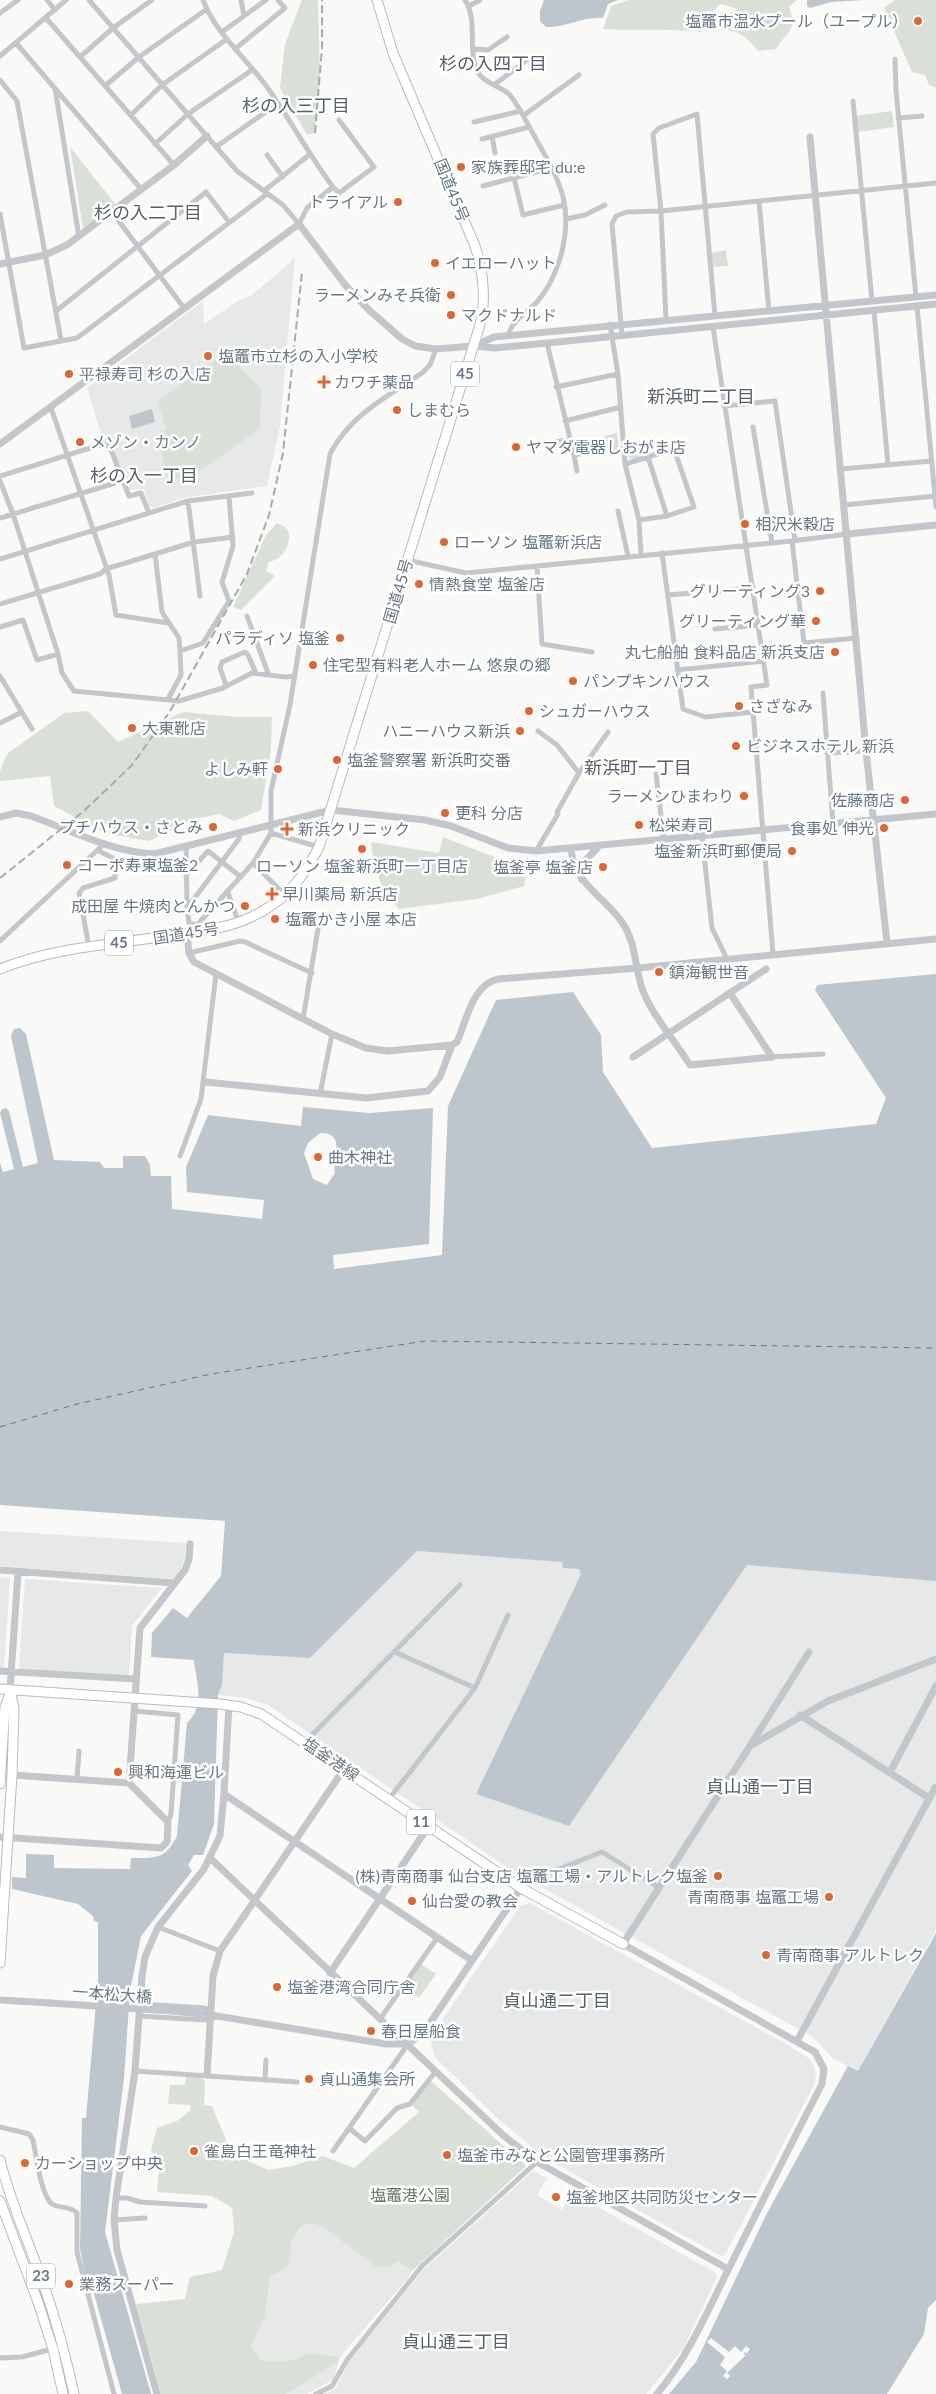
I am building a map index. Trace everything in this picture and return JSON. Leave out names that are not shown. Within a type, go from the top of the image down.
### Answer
[{"type":"main road","name":"国道45号","points":[[0,969],[16,962],[239,923],[272,906],[285,895],[308,867],[318,847],[480,327],[484,300],[484,281],[479,257],[446,173],[393,53],[377,0]]},
{"type":"main road","name":"塩釜港線","points":[[0,1689],[224,1705],[261,1714],[521,1888],[623,1944]]},
{"type":"main road","points":[[0,1784],[5,1708],[10,1690]]},
{"type":"main road","points":[[0,1963],[4,1837],[12,1775],[14,1708],[10,1690]]},
{"type":"main road","name":"23","points":[[0,2160],[13,2204],[44,2284],[58,2348],[63,2394]]},
{"type":"main road","name":"23","points":[[0,2201],[58,2348],[74,2394]]},
{"type":"street","points":[[0,13],[18,0]]},
{"type":"street","points":[[47,0],[55,10]]},
{"type":"street","points":[[0,48],[2,55],[66,0]]},
{"type":"street","points":[[89,0],[237,172],[282,205],[299,224],[346,286],[402,339],[415,346],[495,348],[936,304]]},
{"type":"street","points":[[80,57],[113,28],[152,0]]},
{"type":"street","points":[[203,0],[206,9],[222,32],[277,104],[309,155],[339,193],[374,167],[339,120]]},
{"type":"street","points":[[242,0],[244,16]]},
{"type":"street","points":[[222,32],[266,0]]},
{"type":"street","points":[[235,49],[285,8],[278,0]]},
{"type":"street","points":[[466,0],[469,6],[475,63],[479,74],[509,94],[522,113],[560,184],[566,219],[566,235],[549,286],[538,301],[510,328],[508,336]]},
{"type":"street","points":[[469,6],[480,0]]},
{"type":"street","points":[[105,86],[139,57],[206,9]]},
{"type":"street","points":[[46,18],[174,165]]},
{"type":"street","points":[[474,49],[488,50],[507,37]]},
{"type":"street","points":[[131,115],[162,85],[228,39]]},
{"type":"street","points":[[16,43],[142,190]]},
{"type":"street","points":[[494,85],[532,56]]},
{"type":"street","points":[[895,59],[898,118],[916,297]]},
{"type":"street","points":[[155,144],[188,114],[252,70]]},
{"type":"street","points":[[474,122],[522,113],[579,75]]},
{"type":"street","points":[[0,80],[17,101],[62,340]]},
{"type":"street","points":[[54,88],[79,237]]},
{"type":"street","points":[[853,101],[872,301]]},
{"type":"street","points":[[216,147],[277,104]]},
{"type":"street","points":[[666,319],[661,211],[653,134],[659,128],[697,114],[715,316]]},
{"type":"street","points":[[898,118],[922,116]]},
{"type":"street","points":[[482,138],[529,127]]},
{"type":"street","points":[[0,264],[45,255],[61,249],[142,190],[174,165],[206,136]]},
{"type":"street","points":[[492,136],[495,153]]},
{"type":"street","points":[[810,137],[866,751],[886,943]]},
{"type":"street","points":[[268,155],[283,177]]},
{"type":"street","points":[[0,214],[24,348],[77,338],[229,222],[309,155]]},
{"type":"street","points":[[483,186],[552,168]]},
{"type":"street","points":[[514,178],[523,215],[564,205]]},
{"type":"street","points":[[622,335],[612,224],[616,216],[627,212],[661,211],[936,183]]},
{"type":"street","points":[[0,444],[52,408],[299,224],[308,208],[333,187]]},
{"type":"street","points":[[56,311],[206,192],[229,222]]},
{"type":"street","points":[[759,200],[769,312]]},
{"type":"street","points":[[566,219],[585,215],[605,205]]},
{"type":"street","points":[[112,212],[184,308]]},
{"type":"street","points":[[474,346],[494,337],[610,324],[769,312],[936,295]]},
{"type":"street","points":[[917,306],[936,508]]},
{"type":"street","points":[[874,311],[888,465]]},
{"type":"street","points":[[610,324],[618,374],[625,464],[638,520],[641,554]]},
{"type":"street","points":[[713,327],[767,684],[751,687],[773,954]]},
{"type":"street","points":[[548,343],[556,387],[577,471]]},
{"type":"street","points":[[186,845],[189,923],[198,929],[253,863],[271,833],[271,791],[295,676],[330,454],[345,429],[356,418],[422,373],[430,365],[436,348]]},
{"type":"street","points":[[556,387],[618,374]]},
{"type":"street","points":[[724,406],[775,401],[794,541],[804,642],[857,638]]},
{"type":"street","points":[[565,421],[621,407]]},
{"type":"street","points":[[52,408],[94,530],[106,569],[116,615],[168,623]]},
{"type":"street","points":[[754,427],[772,543]]},
{"type":"street","points":[[552,443],[570,439]]},
{"type":"street","points":[[0,476],[103,444],[110,447],[122,481],[130,496],[141,493],[149,513]]},
{"type":"street","points":[[574,455],[603,448]]},
{"type":"street","points":[[625,464],[674,449],[694,507],[667,516],[638,520]]},
{"type":"street","points":[[648,457],[667,516]]},
{"type":"street","points":[[841,469],[931,460]]},
{"type":"street","points":[[0,518],[122,481]]},
{"type":"street","points":[[0,482],[13,514],[58,654],[62,673],[74,691],[179,701],[226,685],[243,676],[256,673],[286,677],[295,676]]},
{"type":"street","points":[[0,559],[188,501],[252,493]]},
{"type":"street","points":[[180,651],[203,643],[229,601],[222,582],[233,546],[230,496]]},
{"type":"street","points":[[844,505],[935,496]]},
{"type":"street","points":[[188,501],[200,596]]},
{"type":"street","points":[[618,511],[628,556]]},
{"type":"street","points":[[407,560],[466,573],[936,525]]},
{"type":"street","points":[[0,604],[100,574],[106,569],[194,542],[233,537]]},
{"type":"street","points":[[662,552],[683,709],[705,717],[753,712]]},
{"type":"street","points":[[155,554],[162,612],[178,638],[180,651],[181,675],[168,699]]},
{"type":"street","points":[[537,567],[542,644],[592,652]]},
{"type":"street","points":[[716,592],[753,588]]},
{"type":"street","points":[[668,595],[694,593]]},
{"type":"street","points":[[247,616],[268,674]]},
{"type":"street","points":[[0,627],[23,620],[37,660],[58,654]]},
{"type":"street","points":[[715,629],[759,625]]},
{"type":"street","points":[[226,685],[220,668],[222,662],[245,652],[256,673]]},
{"type":"street","points":[[677,670],[764,661]]},
{"type":"street","points":[[0,676],[32,729]]},
{"type":"street","points":[[822,693],[834,824]]},
{"type":"street","points":[[0,723],[22,712]]},
{"type":"street","points":[[538,731],[557,745],[579,773]]},
{"type":"street","points":[[536,851],[579,773],[608,732]]},
{"type":"street","points":[[827,754],[866,751]]},
{"type":"street","points":[[656,774],[664,841]]},
{"type":"street","points":[[0,816],[16,813],[31,816],[136,853],[154,854],[271,823],[331,810],[425,820],[451,826],[508,848],[536,851],[664,841],[936,814]]},
{"type":"street","points":[[187,908],[239,839],[240,831]]},
{"type":"street","points":[[271,833],[318,847]]},
{"type":"street","points":[[702,836],[712,928],[727,959]]},
{"type":"street","points":[[0,940],[105,843]]},
{"type":"street","points":[[582,881],[585,862],[598,846]]},
{"type":"street","points":[[571,849],[574,867],[582,881],[626,929],[632,939],[644,993],[690,1065],[822,1054]]},
{"type":"street","points":[[89,948],[79,893],[82,888],[115,878],[115,859],[98,851]]},
{"type":"street","points":[[186,875],[208,851],[241,877]]},
{"type":"street","points":[[253,863],[285,895]]},
{"type":"street","points":[[228,893],[239,923]]},
{"type":"street","points":[[303,1019],[318,929]]},
{"type":"street","points":[[187,933],[188,953],[194,962],[332,1034],[366,1048],[388,1051],[452,1045]]},
{"type":"street","points":[[205,1082],[366,1098],[428,1091],[440,1077],[452,1045],[459,1037],[479,990],[492,980],[936,939]]},
{"type":"street","points":[[188,953],[240,941],[312,973]]},
{"type":"street","points":[[633,1057],[766,969]]},
{"type":"street","points":[[180,1156],[201,1099],[205,1082],[216,974]]},
{"type":"street","points":[[730,993],[772,1058]]},
{"type":"street","points":[[320,1094],[332,1034]]},
{"type":"street","points":[[129,1784],[140,1628],[187,1565],[190,1544]]},
{"type":"street","points":[[0,1570],[174,1583]]},
{"type":"street","points":[[10,1690],[18,1572]]},
{"type":"street","points":[[305,1742],[460,1585]]},
{"type":"street","points":[[389,1799],[475,1688],[508,1615]]},
{"type":"street","points":[[395,1652],[475,1688]]},
{"type":"street","points":[[657,2394],[678,2368],[694,2342],[728,2269],[822,2084],[824,2069],[815,2052],[623,1944],[809,1652]]},
{"type":"street","points":[[750,1746],[828,1700],[936,1659]]},
{"type":"street","points":[[0,1671],[136,1679]]},
{"type":"street","points":[[890,1772],[936,1686]]},
{"type":"street","points":[[157,2394],[117,2250],[114,2220],[116,2198],[135,2071],[145,1957],[158,1927],[204,1869],[220,1836],[224,1794],[224,1705]]},
{"type":"street","points":[[4,1837],[160,1848],[167,1842],[168,1822],[171,1814],[178,1715],[135,1711]]},
{"type":"street","points":[[800,1715],[930,1798]]},
{"type":"street","points":[[77,1779],[79,1751]]},
{"type":"street","points":[[207,2075],[214,1967],[220,1951],[344,1769]]},
{"type":"street","points":[[12,1775],[129,1784],[168,1822]]},
{"type":"street","points":[[797,2041],[935,1788]]},
{"type":"street","points":[[224,1794],[471,1960]]},
{"type":"street","points":[[330,1972],[428,1827]]},
{"type":"street","points":[[333,2151],[408,2044],[424,2032],[521,1888],[539,1877],[602,1852],[658,1887]]},
{"type":"street","points":[[210,1858],[503,2135],[538,2162],[728,2269]]},
{"type":"street","points":[[158,1927],[220,1951]]},
{"type":"street","points":[[380,2019],[436,1938]]},
{"type":"street","name":"一本松大橋","points":[[0,2000],[211,2015],[386,2044],[408,2044]]},
{"type":"street","points":[[140,2004],[205,2008],[211,2015]]},
{"type":"street","points":[[139,2016],[205,2020],[211,2015]]},
{"type":"street","points":[[265,2080],[266,2060]]},
{"type":"street","points":[[135,2071],[297,2082]]},
{"type":"street","points":[[349,2128],[365,2141],[397,2108],[410,2104],[436,2071]]},
{"type":"street","points":[[0,2128],[29,2134],[33,2140],[45,2194],[53,2205],[73,2209],[77,2213],[78,2252],[114,2394]]},
{"type":"street","points":[[316,2394],[332,2386],[347,2360],[422,2266],[538,2162]]},
{"type":"street","points":[[116,2198],[128,2198],[140,2202],[205,2206]]},
{"type":"street","points":[[114,2220],[145,2218]]},
{"type":"street","points":[[0,2358],[17,2358],[58,2348]]},
{"type":"shaded area","points":[[544,0],[618,0],[608,4],[603,18],[546,27],[540,21],[540,11]]},
{"type":"shaded area","points":[[807,0],[864,0],[831,2],[810,8],[807,6]]},
{"type":"shaded area","name":"塩竈市立杉の入小学校","points":[[295,258],[280,426],[267,486],[183,498],[153,508],[149,506],[144,489],[129,490],[112,445],[103,440],[87,388],[203,301],[204,324],[239,300],[251,296]]},
{"type":"shaded area","points":[[152,409],[155,422],[132,429],[129,416]]},
{"type":"shaded area","points":[[936,974],[936,1581],[747,1565],[569,1826],[476,1794],[581,1574],[579,1569],[563,1568],[562,1562],[417,1551],[310,1658],[224,1653],[222,1685],[218,1695],[214,1824],[203,1855],[194,1855],[188,1865],[192,1871],[141,1936],[130,1991],[124,2078],[105,2232],[151,2394],[122,2394],[91,2283],[87,2283],[80,2249],[82,2118],[86,2118],[98,1980],[98,1922],[94,1921],[93,1916],[78,1904],[12,1889],[12,1877],[26,1878],[26,1854],[54,1855],[54,1868],[130,1869],[131,1858],[147,1858],[164,1854],[173,1844],[177,1836],[187,1723],[196,1709],[198,1685],[194,1660],[151,1657],[152,1633],[173,1608],[187,1618],[221,1576],[225,1521],[0,1505],[0,1163],[3,1172],[14,1169],[0,1113],[2,1109],[6,1108],[9,1111],[23,1167],[38,1163],[11,1036],[14,1029],[20,1028],[26,1034],[54,1160],[100,1162],[104,1168],[123,1168],[123,1156],[145,1156],[150,1165],[151,1176],[171,1176],[172,1209],[262,1219],[264,1200],[187,1192],[186,1167],[208,1115],[301,1126],[303,1107],[369,1113],[433,1108],[429,1244],[333,1255],[334,1269],[442,1255],[448,1106],[496,1000],[573,992],[601,1035],[603,1072],[652,1148],[876,1124],[886,1098],[815,990],[817,985]],"holes":[[[320,1133],[328,1134],[336,1141],[337,1147],[335,1173],[327,1185],[313,1179],[304,1153],[308,1143]]]},
{"type":"shaded area","points":[[0,1531],[186,1543],[185,1558],[180,1570],[173,1579],[0,1566]]},
{"type":"shaded area","points":[[417,1551],[563,1562],[580,1569],[581,1574],[476,1794],[569,1826],[747,1565],[936,1580],[936,1930],[858,2071],[833,2059],[813,2037],[514,1872],[268,1705],[246,1698],[218,1695],[222,1685],[224,1653],[310,1658]]},
{"type":"shaded area","points":[[0,1577],[10,1578],[4,1668],[0,1668]]},
{"type":"shaded area","points":[[25,1579],[162,1588],[132,1626],[129,1675],[19,1669]]},
{"type":"shaded area","points":[[530,1903],[786,2044],[810,2059],[813,2064],[816,2076],[815,2083],[725,2255],[722,2256],[675,2231],[544,2157],[496,2117],[435,2057],[431,2043],[434,2032],[520,1906]]},
{"type":"shaded area","points":[[936,1933],[936,2300],[928,2308],[924,2334],[887,2394],[669,2394],[696,2362],[767,2213],[848,2066],[858,2071]]},
{"type":"shaded area","points":[[533,2171],[547,2178],[537,2195],[562,2210],[571,2192],[716,2273],[717,2277],[683,2349],[646,2394],[324,2394],[336,2388],[348,2363],[423,2270]]},
{"type":"shaded area","points":[[310,2223],[323,2227],[376,2267],[389,2267],[398,2262],[412,2271],[340,2357],[308,2353],[295,2360],[262,2361],[251,2347],[265,2316],[270,2277],[288,2266],[292,2242],[300,2227]]},
{"type":"shaded area","points":[[338,2362],[334,2379],[307,2394],[287,2394]]},
{"type":"green space","points":[[302,0],[318,0],[320,76],[315,133],[307,135],[280,88],[285,44]]},
{"type":"green space","points":[[628,0],[797,0],[789,7],[792,26],[776,49],[758,51],[744,36],[729,30],[715,29],[721,17],[738,9],[721,4],[714,10],[702,32],[603,29],[611,6]]},
{"type":"green space","points":[[895,0],[936,0],[936,88],[929,85],[925,75],[912,72],[884,8]]},
{"type":"green space","points":[[892,111],[894,127],[857,132],[855,116]]},
{"type":"green space","points":[[70,147],[116,205],[83,229]]},
{"type":"green space","points":[[726,250],[728,266],[712,267],[711,253]]},
{"type":"green space","points":[[226,353],[261,389],[260,429],[185,481],[167,473],[156,435],[166,429],[158,401]]},
{"type":"green space","points":[[617,433],[619,450],[608,454],[604,436]]},
{"type":"green space","points":[[647,442],[650,453],[634,459],[628,457],[628,449]]},
{"type":"green space","points":[[277,523],[285,527],[289,533],[289,538],[285,552],[269,562],[266,571],[275,576],[241,610],[233,607],[266,535]]},
{"type":"green space","points":[[88,711],[118,742],[183,712],[238,717],[272,717],[271,750],[261,810],[234,821],[219,814],[195,819],[149,841],[104,833],[54,806],[50,776],[0,781],[0,771],[7,754],[64,713]]},
{"type":"green space","points":[[443,837],[527,870],[524,886],[477,899],[399,909],[386,892],[376,871],[371,842],[439,853]]},
{"type":"green space","points":[[421,1964],[436,1974],[419,1998],[405,1988]]},
{"type":"green space","name":"塩竈港公園","points":[[186,2076],[201,2077],[205,2081],[204,2105],[212,2106],[226,2140],[248,2161],[268,2170],[293,2166],[323,2156],[354,2168],[419,2112],[412,2105],[431,2081],[526,2166],[412,2271],[398,2262],[389,2267],[376,2267],[323,2227],[310,2223],[300,2227],[292,2242],[288,2266],[270,2277],[265,2316],[251,2347],[262,2361],[295,2360],[308,2353],[340,2357],[338,2362],[287,2394],[161,2394],[136,2304],[185,2299],[190,2277],[222,2270],[234,2232],[232,2208],[212,2196],[157,2192],[159,2166],[151,2150],[157,2128],[179,2120],[190,2110],[191,2105],[168,2104],[170,2085],[185,2085]]},
{"type":"pier","points":[[711,2338],[729,2352],[735,2346],[741,2352],[746,2346],[750,2349],[747,2353],[744,2352],[745,2356],[727,2373],[730,2376],[727,2379],[723,2376],[727,2371],[720,2365],[725,2357],[707,2342]]},
{"type":"ferry route","points":[[0,1427],[77,1404],[211,1374],[425,1341],[936,1348]]},
{"type":"railway","points":[[315,133],[322,48],[322,0]]},
{"type":"railway","points":[[0,878],[85,810],[132,765],[169,713],[247,574],[269,515],[283,453],[302,272]]},
{"type":"place","name":"塩竈市温水プール（ユープル）","points":[[918,21]]},
{"type":"place","name":"家族葬邸宅 du:e","points":[[461,167]]},
{"type":"place","name":"トライアル","points":[[398,202]]},
{"type":"place","name":"イエローハット","points":[[435,263]]},
{"type":"place","name":"ラーメンみそ兵衛","points":[[451,295]]},
{"type":"place","name":"マクドナルド","points":[[451,315]]},
{"type":"place","name":"塩竈市立杉の入小学校","points":[[208,356]]},
{"type":"place","name":"平禄寿司 杉の入店","points":[[69,374]]},
{"type":"place","name":"カワチ薬品","points":[[324,382]]},
{"type":"place","name":"しまむら","points":[[397,410]]},
{"type":"place","name":"メゾン・カンノ","points":[[80,442]]},
{"type":"place","name":"ヤマダ電器しおがま店","points":[[516,447]]},
{"type":"place","name":"相沢米穀店","points":[[745,524]]},
{"type":"place","name":"ローソン 塩竈新浜店","points":[[444,542]]},
{"type":"place","name":"情熱食堂 塩釜店","points":[[419,584]]},
{"type":"place","name":"グリーティング3","points":[[820,591]]},
{"type":"place","name":"グリーティング華","points":[[816,621]]},
{"type":"place","name":"パラディソ 塩釜","points":[[340,638]]},
{"type":"place","name":"丸七船舶 食料品店 新浜支店","points":[[835,652]]},
{"type":"place","name":"住宅型有料老人ホーム 悠泉の郷","points":[[313,665]]},
{"type":"place","name":"パンプキンハウス","points":[[573,681]]},
{"type":"place","name":"さざなみ","points":[[739,706]]},
{"type":"place","name":"シュガーハウス","points":[[529,711]]},
{"type":"place","name":"大東靴店","points":[[132,728]]},
{"type":"place","name":"ハニーハウス新浜","points":[[520,731]]},
{"type":"place","name":"ビジネスホテル 新浜","points":[[736,746]]},
{"type":"place","name":"塩釜警察署 新浜町交番","points":[[337,760]]},
{"type":"place","name":"よしみ軒","points":[[278,769]]},
{"type":"place","name":"ラーメンひまわり","points":[[744,796]]},
{"type":"place","name":"佐藤商店","points":[[905,800]]},
{"type":"place","name":"更科 分店","points":[[445,813]]},
{"type":"place","name":"松栄寿司","points":[[639,825]]},
{"type":"place","name":"プチハウス・さとみ","points":[[213,827]]},
{"type":"place","name":"食事処 伸光","points":[[884,828]]},
{"type":"place","name":"新浜クリニック","points":[[287,829]]},
{"type":"place","name":"ローソン 塩釜新浜町一丁目店","points":[[362,849]]},
{"type":"place","name":"塩釜新浜町郵便局","points":[[792,851]]},
{"type":"place","name":"コーポ寿東塩釜2","points":[[67,865]]},
{"type":"place","name":"塩釜亭 塩釜店","points":[[603,867]]},
{"type":"place","name":"早川薬局 新浜店","points":[[272,894]]},
{"type":"place","name":"成田屋 牛焼肉とんかつ","points":[[245,906]]},
{"type":"place","name":"塩竈かき小屋 本店","points":[[275,919]]},
{"type":"place","name":"鎮海観世音","points":[[659,972]]},
{"type":"place","name":"曲木神社","points":[[318,1157]]},
{"type":"place","name":"興和海運ビル","points":[[118,1772]]},
{"type":"place","name":"(株)青南商事 仙台支店 塩竈工場・アルトレク塩釜","points":[[718,1876]]},
{"type":"place","name":"青南商事 塩竈工場","points":[[829,1897]]},
{"type":"place","name":"仙台愛の教会","points":[[412,1901]]},
{"type":"place","name":"青南商事 アルトレク","points":[[766,1955]]},
{"type":"place","name":"塩釜港湾合同庁舎","points":[[277,1987]]},
{"type":"place","name":"春日屋船食","points":[[371,2031]]},
{"type":"place","name":"貞山通集会所","points":[[309,2079]]},
{"type":"place","name":"雀島白王竜神社","points":[[194,2151]]},
{"type":"place","name":"塩釜市みなと公園管理事務所","points":[[447,2155]]},
{"type":"place","name":"カーショップ中央","points":[[25,2163]]},
{"type":"place","name":"塩釜地区共同防災センター","points":[[556,2197]]},
{"type":"place","name":"業務スーパー","points":[[69,2284]]},
{"type":"district","name":"杉の入四丁目","points":[[493,64]]},
{"type":"district","name":"杉の入三丁目","points":[[296,106]]},
{"type":"district","name":"杉の入二丁目","points":[[148,213]]},
{"type":"district","name":"新浜町二丁目","points":[[701,397]]},
{"type":"district","name":"杉の入一丁目","points":[[144,476]]},
{"type":"district","name":"新浜町一丁目","points":[[638,768]]},
{"type":"district","name":"貞山通一丁目","points":[[760,1787]]},
{"type":"district","name":"貞山通二丁目","points":[[557,2001]]},
{"type":"district","name":"貞山通三丁目","points":[[456,2342]]}]
